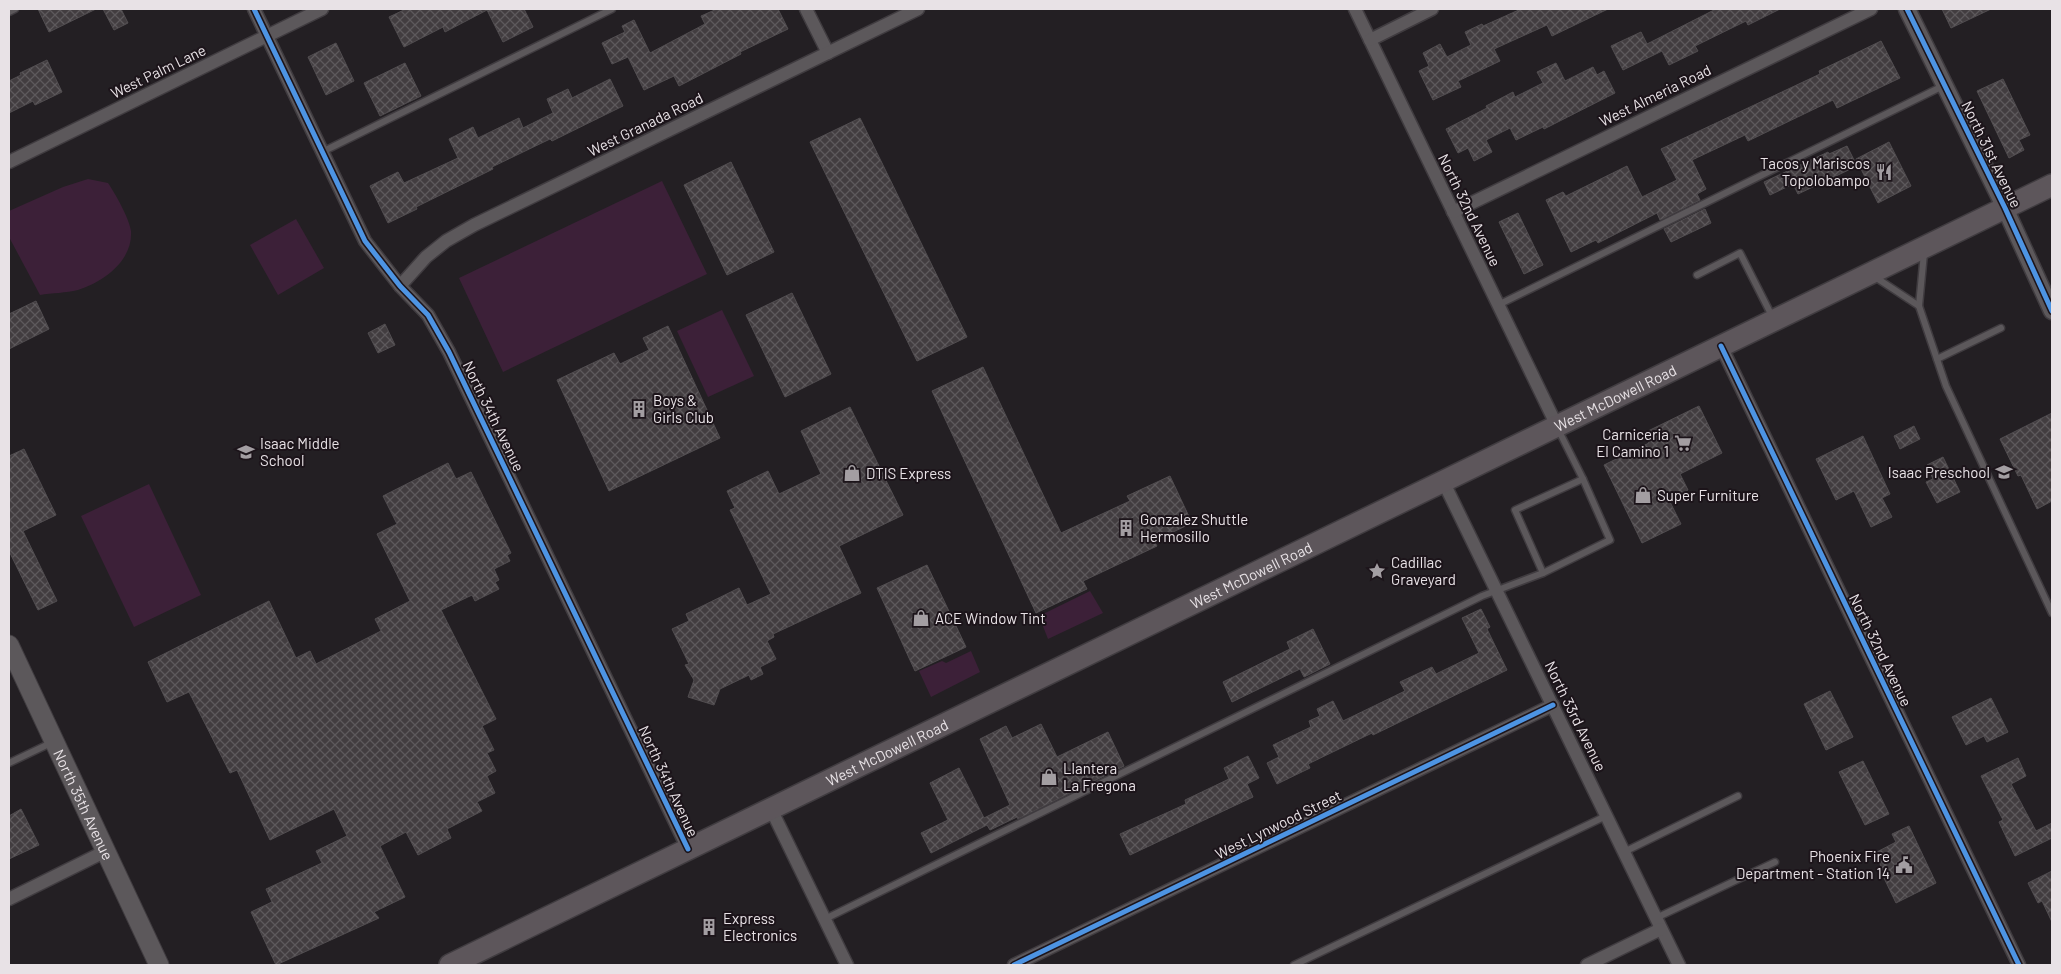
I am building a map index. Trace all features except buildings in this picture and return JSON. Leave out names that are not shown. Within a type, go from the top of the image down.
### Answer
[{"type":"main road","name":"West McDowell Road","points":[[450,965],[2052,185]]},
{"type":"main road","name":"North 35th Avenue","points":[[9,645],[106,851],[155,964]]},
{"type":"street","name":"North 34th Avenue","points":[[254,9],[364,241],[400,286],[428,315],[449,352],[688,849]]},
{"type":"street","name":"West Palm Lane","points":[[9,162],[322,9]]},
{"type":"street","points":[[806,9],[828,53]]},
{"type":"street","name":"West Granada Road","points":[[400,286],[426,257],[446,241],[474,225],[918,9]]},
{"type":"street","name":"North 32nd Avenue","points":[[1355,9],[1557,426]]},
{"type":"street","points":[[1370,40],[1432,9]]},
{"type":"street","name":"West Almeria Road","points":[[1453,212],[1871,9]]},
{"type":"street","name":"North 31st Avenue","points":[[1907,9],[2052,311]]},
{"type":"street","name":"North 32nd Avenue","points":[[1721,346],[2019,965]]},
{"type":"street","name":"North 33rd Avenue","points":[[1443,481],[1679,965]]},
{"type":"street","name":"West Lynwood Street","points":[[1014,965],[1553,705]]},
{"type":"street","points":[[771,808],[848,965]]},
{"type":"street","points":[[9,898],[106,851]]},
{"type":"street","points":[[1587,965],[1659,924]]},
{"type":"lane","points":[[9,12],[15,9]]},
{"type":"lane","points":[[322,152],[612,9]]},
{"type":"lane","points":[[1498,306],[1945,86]]},
{"type":"lane","points":[[1924,247],[1919,306],[1946,386],[2052,613]]},
{"type":"lane","points":[[1697,275],[1740,253],[1774,320]]},
{"type":"lane","points":[[1869,274],[1919,306]]},
{"type":"lane","points":[[1937,359],[2001,328]]},
{"type":"lane","points":[[825,919],[1464,604],[1543,573],[1610,540],[1557,426]]},
{"type":"lane","points":[[1543,573],[1515,510],[1583,479]]},
{"type":"lane","points":[[9,763],[54,741]]},
{"type":"lane","points":[[1624,852],[1738,796]]},
{"type":"lane","points":[[1294,965],[1606,816]]},
{"type":"lane","points":[[1659,924],[1775,862]]},
{"type":"shaded area","points":[[88,179],[108,183],[118,200],[131,231],[127,252],[115,269],[97,282],[78,290],[40,295],[9,237],[9,211],[63,187]]},
{"type":"shaded area","points":[[662,181],[707,274],[503,372],[459,278]]},
{"type":"shaded area","points":[[296,219],[324,268],[278,295],[250,245]]},
{"type":"shaded area","points":[[722,310],[754,376],[708,397],[677,331]]},
{"type":"shaded area","points":[[149,484],[201,595],[134,627],[81,516]]},
{"type":"shaded area","points":[[1090,591],[1103,613],[1048,639],[1039,616]]},
{"type":"shaded area","points":[[971,651],[980,672],[931,697],[919,671],[942,661],[946,663]]},
{"type":"cycle path","points":[[254,9],[365,241],[400,286],[428,315],[449,352],[688,849]]},
{"type":"cycle path","points":[[1907,9],[2005,208],[2052,311]]},
{"type":"cycle path","points":[[1721,346],[2019,965]]},
{"type":"cycle path","points":[[1014,965],[1553,705]]},
{"type":"place","name":"Tacos y Mariscos Topolobampo","points":[[1884,172]]},
{"type":"place","name":"Boys & Girls Club","points":[[639,409]]},
{"type":"place","name":"Carniceria El Camino 1","points":[[1683,443]]},
{"type":"place","name":"Isaac Middle School","points":[[246,452]]},
{"type":"place","name":"Isaac Preschool","points":[[2004,472]]},
{"type":"place","name":"DTIS Express","points":[[852,473]]},
{"type":"place","name":"Super Furniture","points":[[1643,495]]},
{"type":"place","name":"Gonzalez Shuttle Hermosillo","points":[[1126,528]]},
{"type":"place","name":"Cadillac Graveyard","points":[[1377,571]]},
{"type":"place","name":"ACE Window Tint","points":[[921,618]]},
{"type":"place","name":"Llantera La Fregona","points":[[1049,777]]},
{"type":"place","name":"Phoenix Fire Department - Station 14","points":[[1904,865]]},
{"type":"place","name":"Express Electronics","points":[[709,927]]}]
